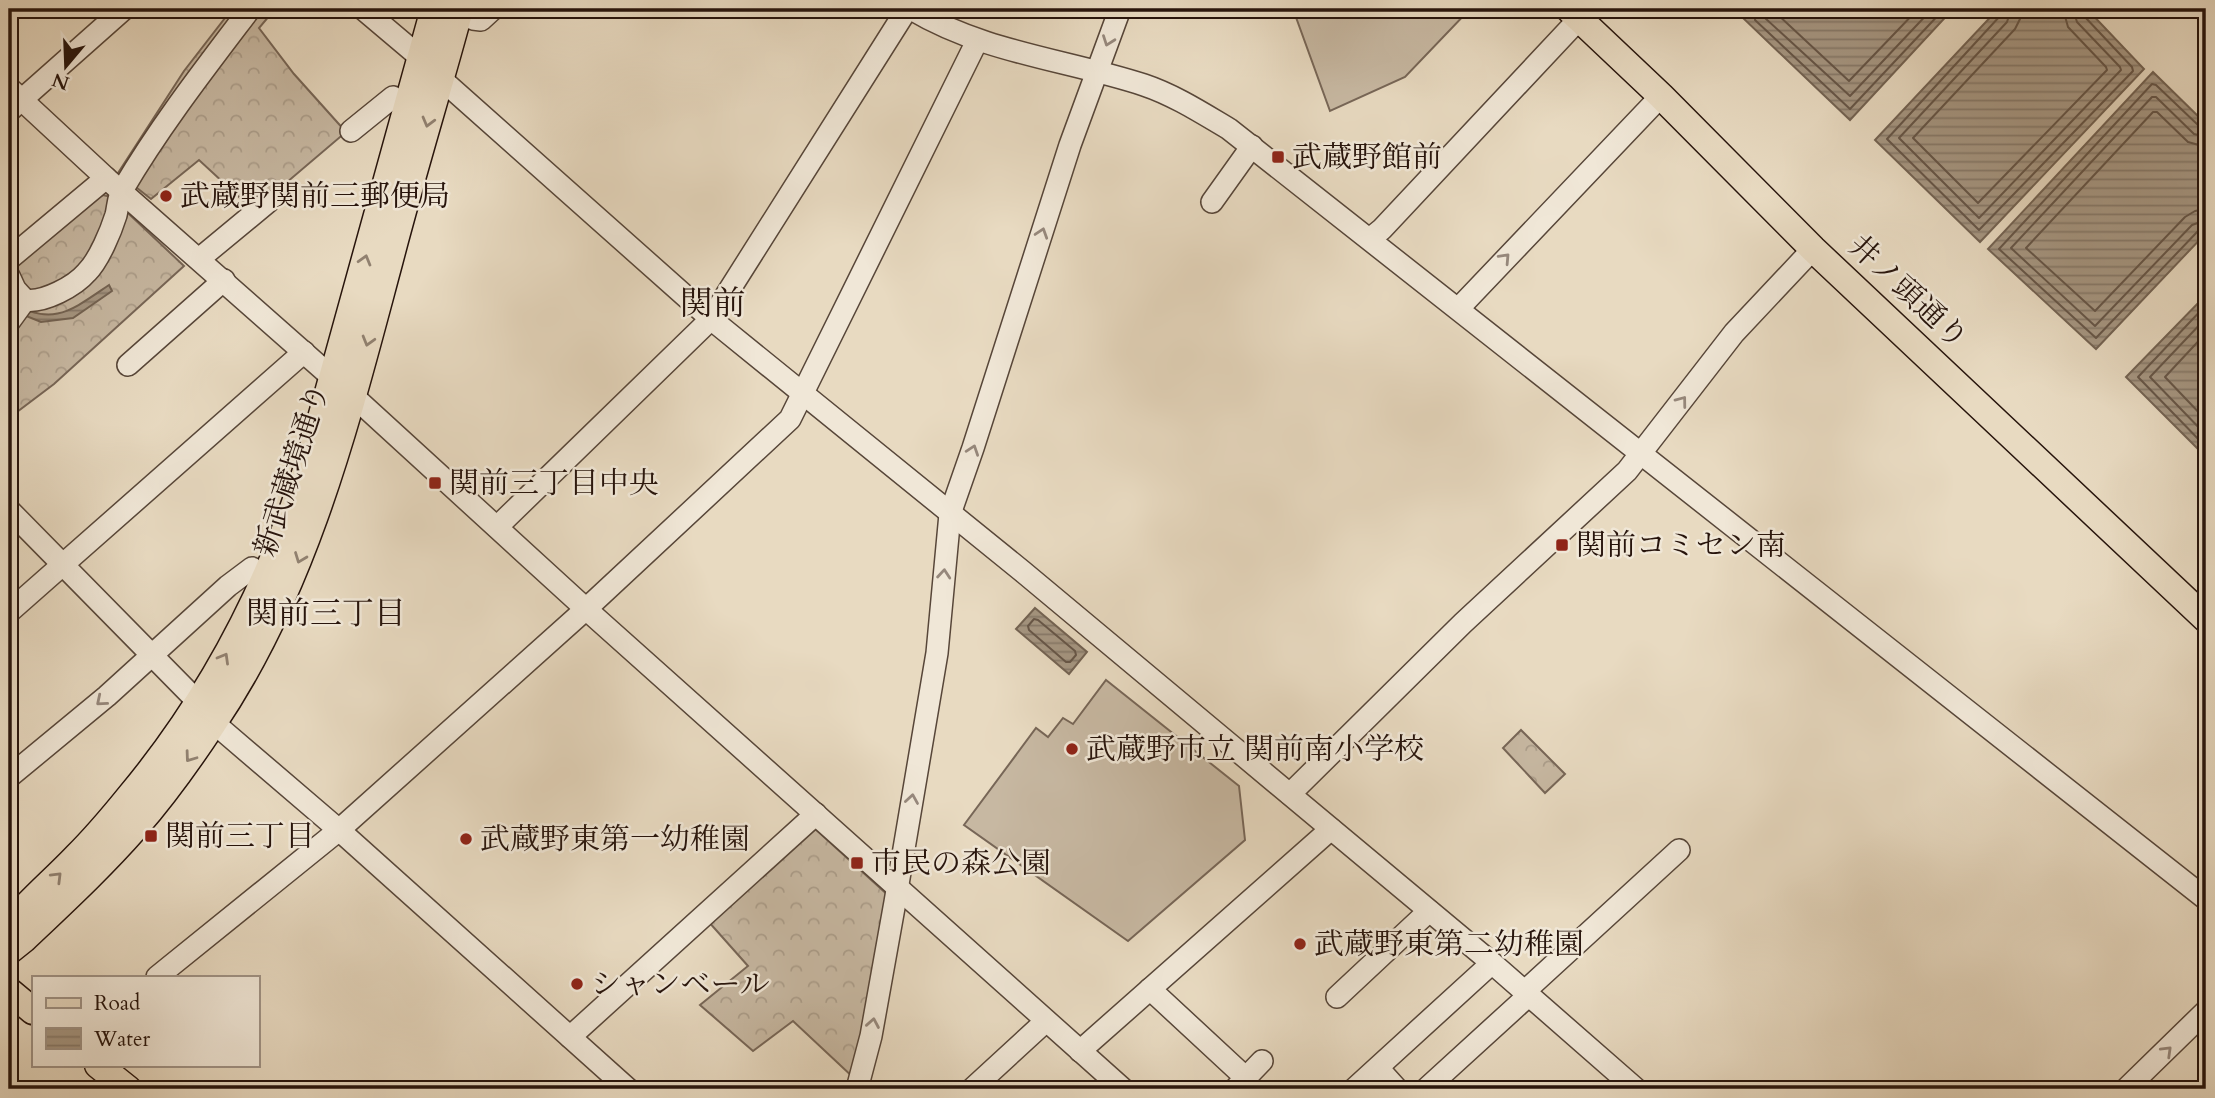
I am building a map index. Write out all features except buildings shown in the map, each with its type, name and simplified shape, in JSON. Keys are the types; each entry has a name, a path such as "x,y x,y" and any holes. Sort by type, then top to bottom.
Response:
{"main road":[{"name":"新武蔵境通り","path":"9,951 70,896 138,825 206,713 259,646 297,566 323,497 343,386 434,9"},
{"name":"新武蔵境通り","path":"343,386 440,78 466,14"},
{"name":"井ノ頭通り","path":"1574,14 1661,96 1813,249 2206,619"},
{"name":"新武蔵境通り","path":"9,925 130,797 180,730 206,713"},
{"path":"9,991 32,1010"},
{"path":"99,1066 128,1089"}],"street":[{"path":"124,9 13,99 343,386 586,609 1123,1089"},
{"path":"9,259 113,184 250,9"},
{"path":"363,9 421,58"},
{"path":"466,14 481,20 493,9"},
{"path":"497,527 711,319 909,9 940,26 977,41 1144,85 1182,102 1229,129 1371,238 1641,455 2206,899"},
{"path":"858,1089 871,1036 898,887 937,653 950,514 1070,145 1120,9"},
{"path":"1371,238 1382,229 1574,14"},
{"path":"158,976 339,830 586,609 790,419 977,41"},
{"path":"440,78 711,319 1022,571 1290,794 1492,963 1634,1089"},
{"path":"1458,308 1661,96"},
{"path":"351,131 393,97"},
{"path":"1212,202 1252,146"},
{"path":"9,322 16,292 32,301 50,295 86,274 98,259 115,219 113,184"},
{"path":"199,259 268,202"},
{"path":"1290,794 1463,623 1641,455 1734,333 1813,249"},
{"path":"128,365 224,280"},
{"path":"9,612 304,352"},
{"path":"9,510 206,713 628,1089"},
{"path":"9,777 252,568"},
{"path":"570,1037 816,814"},
{"path":"1080,1051 1331,829"},
{"path":"1426,1089 1679,850"},
{"path":"1337,997 1429,911"},
{"path":"1354,1089 1492,963"},
{"path":"1150,989 1241,1084 1262,1062"},
{"path":"2126,1089 2206,1011"},
{"path":"972,1089 1046,1021"},
{"path":"1378,1068 1397,1089"}],"green space":[{"path":"232,9 275,9 259,28 294,74 346,132 266,200 251,208 199,160 151,199 118,173 184,71"},
{"path":"1293,9 1470,9 1405,77 1330,111"},
{"path":"103,195 111,197 184,266 54,384 9,418 9,271 94,198"},
{"path":"1106,680 1239,786 1245,840 1128,941 964,825 1036,728 1048,737 1063,718 1073,724"},
{"path":"1521,730 1565,774 1545,793 1503,748"},
{"path":"813,827 890,897 855,1079 793,1021 753,1051 700,1005 748,966 708,921"}],"water":[{"path":"1751,9 1953,9 1850,120 1743,18"},
{"path":"1998,9 2087,9 2144,69 1980,242 1875,140"},
{"path":"2153,72 2206,124 2206,233 2096,349 1988,249"},
{"path":"109,285 112,291 73,318 41,322 9,309 9,300 37,313 61,313"},
{"path":"2206,295 2206,457 2126,377"},
{"path":"1035,608 1087,652 1069,674 1016,629"}],"place":[{"name":"武蔵野館前","path":"1278,157"},
{"name":"武蔵野関前三郵便局","path":"166,196"},
{"name":"関前三丁目中央","path":"435,483"},
{"name":"関前コミセン南","path":"1562,545"},
{"name":"武蔵野市立 関前南小学校","path":"1072,749"},
{"name":"関前三丁目","path":"151,836"},
{"name":"武蔵野東第一幼稚園","path":"466,839"},
{"name":"市民の森公園","path":"857,863"},
{"name":"武蔵野東第二幼稚園","path":"1300,944"},
{"name":"シャンベール","path":"577,984"}],"district":[{"name":"関前","path":"713,303"},
{"name":"関前三丁目","path":"326,614"}]}
